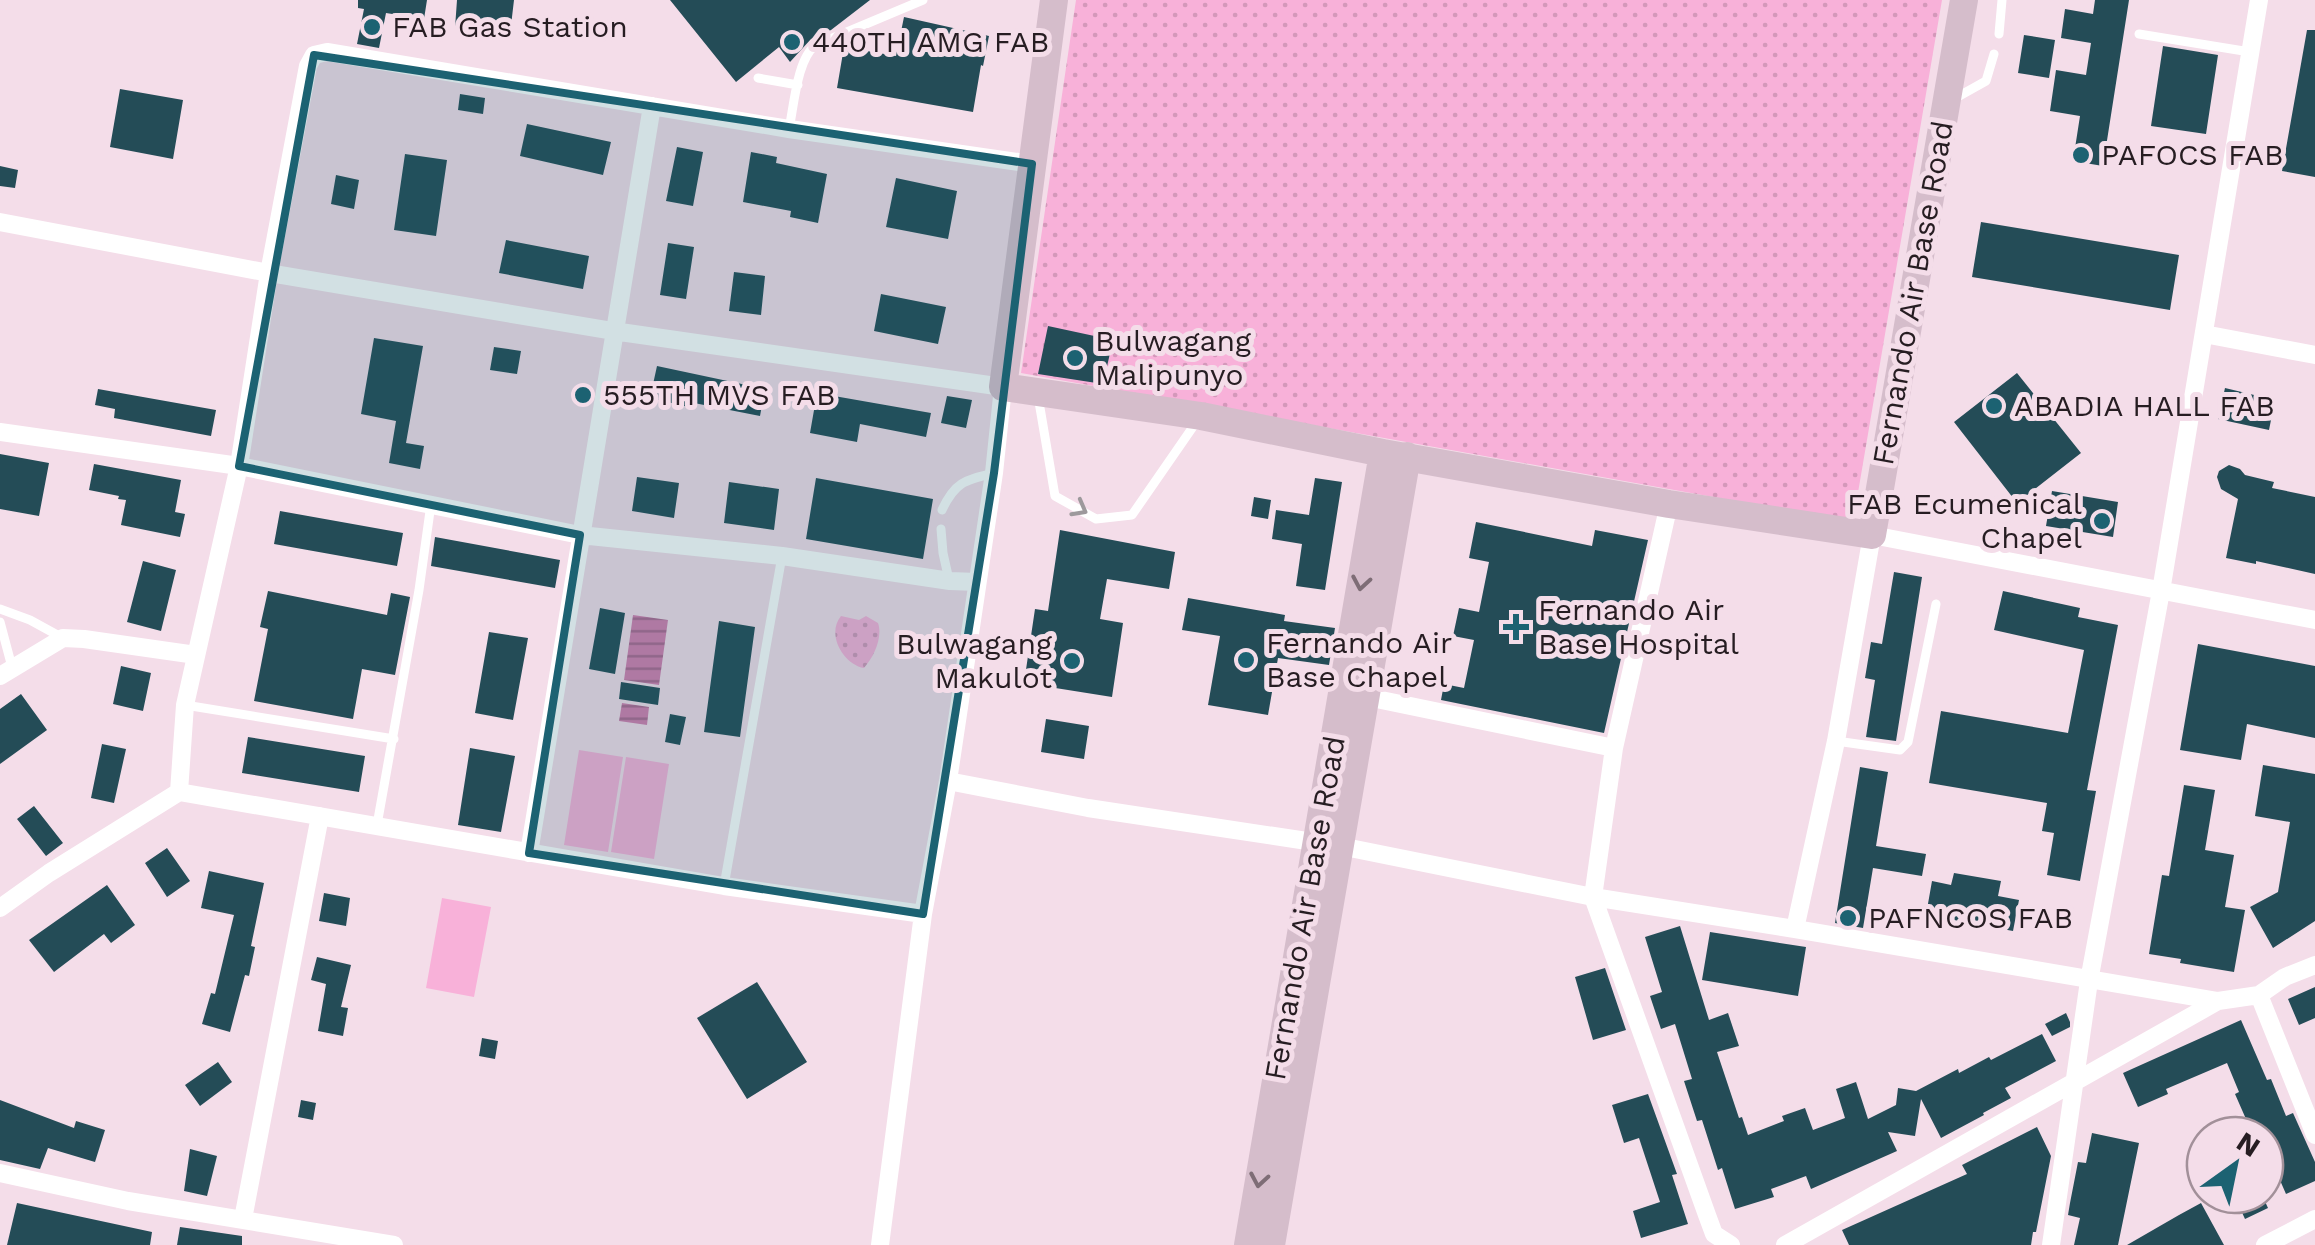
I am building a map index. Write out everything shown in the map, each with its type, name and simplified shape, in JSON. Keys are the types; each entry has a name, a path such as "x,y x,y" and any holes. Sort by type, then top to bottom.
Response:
{"street":[{"path":"880,1245 923,914 948,781 994,472 1054,0"},
{"name":"Fernando Air Base Road","path":"1872,535 1964,0"},
{"path":"2051,1245 2090,981 2259,0"},
{"path":"179,792 186,705 239,466 270,273 308,66 314,55 327,52 789,129 1032,164"},
{"path":"528,853 652,106"},
{"path":"0,222 613,331 1200,416 1669,504 1872,535 2315,620"},
{"path":"2204,334 2315,355"},
{"path":"0,432 239,466 580,535 976,582"},
{"name":"Fernando Air Base Road","path":"1248,1245 1281,1119 1395,454"},
{"path":"1669,504 1614,748 1593,897 1714,1234 1731,1245"},
{"path":"1795,928 1836,741 1872,535"},
{"path":"6,672 63,638 196,655"},
{"path":"1353,695 1614,748"},
{"path":"948,781 1088,808 1328,844 1593,897 2218,1002"},
{"path":"0,908 179,792 724,886 923,914"},
{"path":"244,1219 320,816"},
{"path":"1785,1245 2218,1002 2258,995 2285,977 2315,965"},
{"path":"2258,995 2315,1135"},
{"name":"Fernando Air Base Road","path":"1271,1245 1281,1119"},
{"path":"0,1173 128,1201 394,1245"},
{"path":"2265,1245 2315,1219"}],"lane":[{"path":"789,129 808,50 923,0"},
{"path":"1998,34 2002,0"},
{"path":"2139,34 2250,52"},
{"path":"1945,104 1986,80 1994,54"},
{"path":"758,78 798,86"},
{"path":"1038,393 1054,496 1096,518 1132,516 1200,416"},
{"path":"942,510 950,491 965,480 994,472"},
{"path":"378,825 431,504"},
{"path":"941,528 950,581"},
{"path":"724,886 782,556"},
{"path":"1836,741 1900,750 1908,742 1936,604"},
{"path":"0,609 63,638"},
{"path":"0,622 6,672"},
{"path":"186,705 394,739"}],"highlighted area":[{"path":"314,55 1032,164 994,473 923,914 529,853 580,535 239,466"}],"shaded area":[{"path":"1076,0 1942,0 1853,522 1021,373"},
{"path":"633,615 668,620 659,685 624,680"},
{"path":"841,616 859,620 866,616 878,623 877,647 864,668 849,661 839,647 835,631"},
{"path":"622,703 649,707 647,725 619,721"},
{"path":"579,750 623,757 608,852 564,845"},
{"path":"626,757 669,764 654,859 611,852"},
{"path":"442,898 491,907 474,997 426,988"}],"building":[{"path":"358,0 427,0 424,19 386,13 379,48 357,44 364,9 358,8"},
{"path":"457,0 514,0 510,34 455,28"},
{"path":"670,0 870,0 831,30 811,39 790,62 779,47 736,82"},
{"path":"2095,0 2129,0 2103,166 2073,161 2080,116 2050,111 2056,70 2086,75 2091,43 2061,38 2065,9 2093,14"},
{"path":"904,17 989,36 973,112 837,88 844,47 896,56"},
{"path":"2307,30 2315,30 2315,177 2282,171"},
{"path":"2024,35 2055,40 2049,78 2018,73"},
{"path":"2163,46 2218,55 2206,134 2151,126"},
{"path":"120,89 183,100 173,159 110,147"},
{"path":"460,94 485,98 483,114 458,110"},
{"path":"527,124 611,142 603,175 520,156"},
{"path":"677,147 703,152 693,206 666,201"},
{"path":"751,152 777,157 776,163 827,174 818,223 790,217 791,211 743,202"},
{"path":"405,154 447,160 436,236 394,230"},
{"path":"0,166 18,170 15,188 0,186"},
{"path":"336,175 359,180 354,209 331,204"},
{"path":"896,178 957,191 948,239 886,227"},
{"path":"1981,222 2179,255 2170,310 1972,277"},
{"path":"506,240 589,256 583,289 499,273"},
{"path":"668,243 694,247 686,299 660,295"},
{"path":"734,272 765,276 761,315 729,311"},
{"path":"881,294 946,307 938,344 874,331"},
{"name":"Bulwagang Malipunyo","path":"1048,326 1113,340 1103,384 1038,374"},
{"path":"374,338 423,346 406,443 424,446 420,469 389,463 396,421 361,414"},
{"path":"494,347 521,351 517,374 490,370"},
{"path":"657,366 765,389 760,416 650,398"},
{"path":"2017,373 2081,453 2017,503 1954,422"},
{"path":"2225,388 2275,400 2269,430 2218,419"},
{"path":"98,389 216,410 211,436 114,418 115,409 95,405"},
{"path":"817,393 931,413 926,437 860,424 857,442 810,433"},
{"path":"947,396 972,400 966,428 941,423"},
{"path":"0,454 49,463 39,516 0,509"},
{"path":"94,464 181,480 175,512 185,514 180,537 121,525 126,500 89,490"},
{"path":"2229,465 2245,475 2274,482 2272,488 2315,497 2315,574 2226,558 2238,499 2221,489 2217,477"},
{"path":"637,477 679,483 674,518 632,511"},
{"path":"816,478 933,499 923,559 806,539"},
{"path":"1315,478 1342,482 1325,590 1296,586 1302,544 1272,539 1276,510 1309,515"},
{"path":"729,482 779,489 774,530 724,523"},
{"path":"2052,491 2118,502 2113,537 2046,526"},
{"path":"1254,497 1271,500 1268,519 1251,516"},
{"path":"280,511 403,533 397,566 274,544"},
{"path":"1476,522 1592,546 1595,530 1648,540 1604,733 1441,700 1444,684 1464,688 1474,640 1453,636 1459,608 1479,612 1489,562 1469,558"},
{"path":"1060,530 1175,552 1169,589 1107,579 1100,619 1123,623 1112,697 1024,683 1035,609 1048,611"},
{"path":"435,537 560,560 555,588 431,566"},
{"path":"143,561 176,570 161,631 127,622"},
{"path":"1894,572 1922,577 1896,741 1866,737 1875,680 1865,678 1871,642 1882,644"},
{"path":"268,591 387,615 391,593 410,597 395,675 362,669 353,719 254,701 268,629 260,627"},
{"path":"2003,591 2080,608 2078,617 2118,625 2087,790 2096,791 2080,881 2047,875 2054,833 2042,831 2047,803 1929,783 1941,711 2068,733 2084,650 1994,630"},
{"name":"Fernando Air Base Chapel","path":"1188,598 1285,615 1284,621 1335,628 1329,665 1278,658 1268,715 1208,705 1220,636 1182,630"},
{"path":"600,608 625,613 615,674 589,669"},
{"path":"719,621 755,627 740,737 704,732"},
{"path":"489,632 528,638 513,720 475,713"},
{"path":"2198,644 2315,666 2315,738 2247,724 2241,760 2180,750"},
{"path":"121,666 151,673 143,711 113,704"},
{"path":"621,682 660,688 658,705 619,699"},
{"path":"21,694 47,730 0,764 0,709"},
{"path":"670,714 686,717 680,745 665,742"},
{"path":"1046,719 1089,726 1084,759 1041,752"},
{"path":"248,737 365,756 359,792 242,773"},
{"path":"102,744 126,749 114,803 91,798"},
{"path":"470,748 515,756 501,832 458,825"},
{"path":"2263,765 2315,774 2315,921 2273,948 2250,907 2278,892 2290,822 2255,816"},
{"path":"1860,767 1888,772 1876,846 1926,854 1922,876 1873,868 1863,928 1835,923"},
{"path":"2184,785 2215,790 2205,850 2234,855 2225,907 2245,910 2234,972 2149,954 2162,875 2169,876"},
{"path":"34,806 63,843 46,856 17,819"},
{"path":"167,848 190,881 167,897 145,863"},
{"path":"209,871 264,883 249,976 245,975 230,1032 202,1024 211,993 215,994 234,915 201,908"},
{"path":"1954,873 2001,881 1998,896 2019,900 2013,931 1926,915 1932,881 1951,885"},
{"path":"107,885 135,925 111,943 104,934 54,972 29,940"},
{"path":"324,893 350,898 346,926 319,921"},
{"path":"1680,926 1709,1020 1728,1013 1739,1046 1717,1052 1748,1135 1805,1108 1813,1130 1845,1118 1836,1089 1856,1082 1868,1119 1896,1105 1898,1088 1916,1091 2042,1034 2056,1061 2005,1088 2011,1098 1941,1138 1921,1099 1915,1136 1888,1132 1897,1151 1811,1189 1806,1176 1771,1189 1774,1197 1735,1209 1722,1168 1718,1170 1684,1081 1692,1079 1675,1024 1661,1029 1650,996 1662,992 1645,937"},
{"path":"1710,932 1806,947 1798,996 1702,980"},
{"path":"317,957 351,965 341,1007 348,1008 343,1036 318,1031 326,984 311,980"},
{"path":"1605,968 1626,1030 1593,1040 1575,977"},
{"path":"757,982 807,1062 747,1099 697,1018"},
{"path":"2315,987 2315,1018 2299,1025 2288,999"},
{"path":"2066,1013 2070,1027 2052,1036 2045,1024"},
{"path":"2241,1020 2286,1116 2293,1113 2315,1162 2315,1181 2286,1194 2285,1115 2244,1115 2227,1063 2166,1089 2168,1094 2138,1107 2123,1073"},
{"path":"482,1038 498,1041 495,1059 479,1056"},
{"path":"218,1062 232,1082 200,1106 185,1085"},
{"path":"1648,1094 1677,1174 1672,1175 1688,1224 1641,1238 1633,1211 1660,1202 1639,1138 1624,1143 1612,1105"},
{"path":"0,1100 74,1128 76,1121 105,1130 95,1162 48,1148 40,1169 0,1160"},
{"path":"301,1100 316,1103 313,1120 298,1117"},
{"path":"2037,1127 2051,1156 2031,1245 1849,1245 1842,1230 1967,1174 1962,1165"},
{"path":"2092,1133 2139,1143 2118,1245 2074,1245 2080,1218 2068,1215 2078,1162 2086,1163"},
{"path":"190,1149 217,1156 207,1196 184,1191"},
{"path":"17,1203 152,1232 150,1245 7,1245"},
{"path":"2185,1212 2185,1215 2208,1215 2224,1245 2127,1245"},
{"path":"180,1227 242,1236 242,1245 177,1245"}],"place":[{"name":"FAB Gas Station","path":"372,27"},
{"name":"440TH AMG FAB","path":"792,42"},
{"name":"PAFOCS FAB","path":"2081,155"},
{"name":"Bulwagang Malipunyo","path":"1075,358"},
{"name":"555TH MVS FAB","path":"583,395"},
{"name":"ABADIA HALL FAB","path":"1994,406"},
{"name":"FAB Ecumenical Chapel","path":"2102,521"},
{"name":"Fernando Air Base Hospital","path":"1516,627"},
{"name":"Fernando Air Base Chapel","path":"1246,660"},
{"name":"Bulwagang Makulot","path":"1072,661"},
{"name":"PAFNCOS FAB","path":"1848,918"}]}
